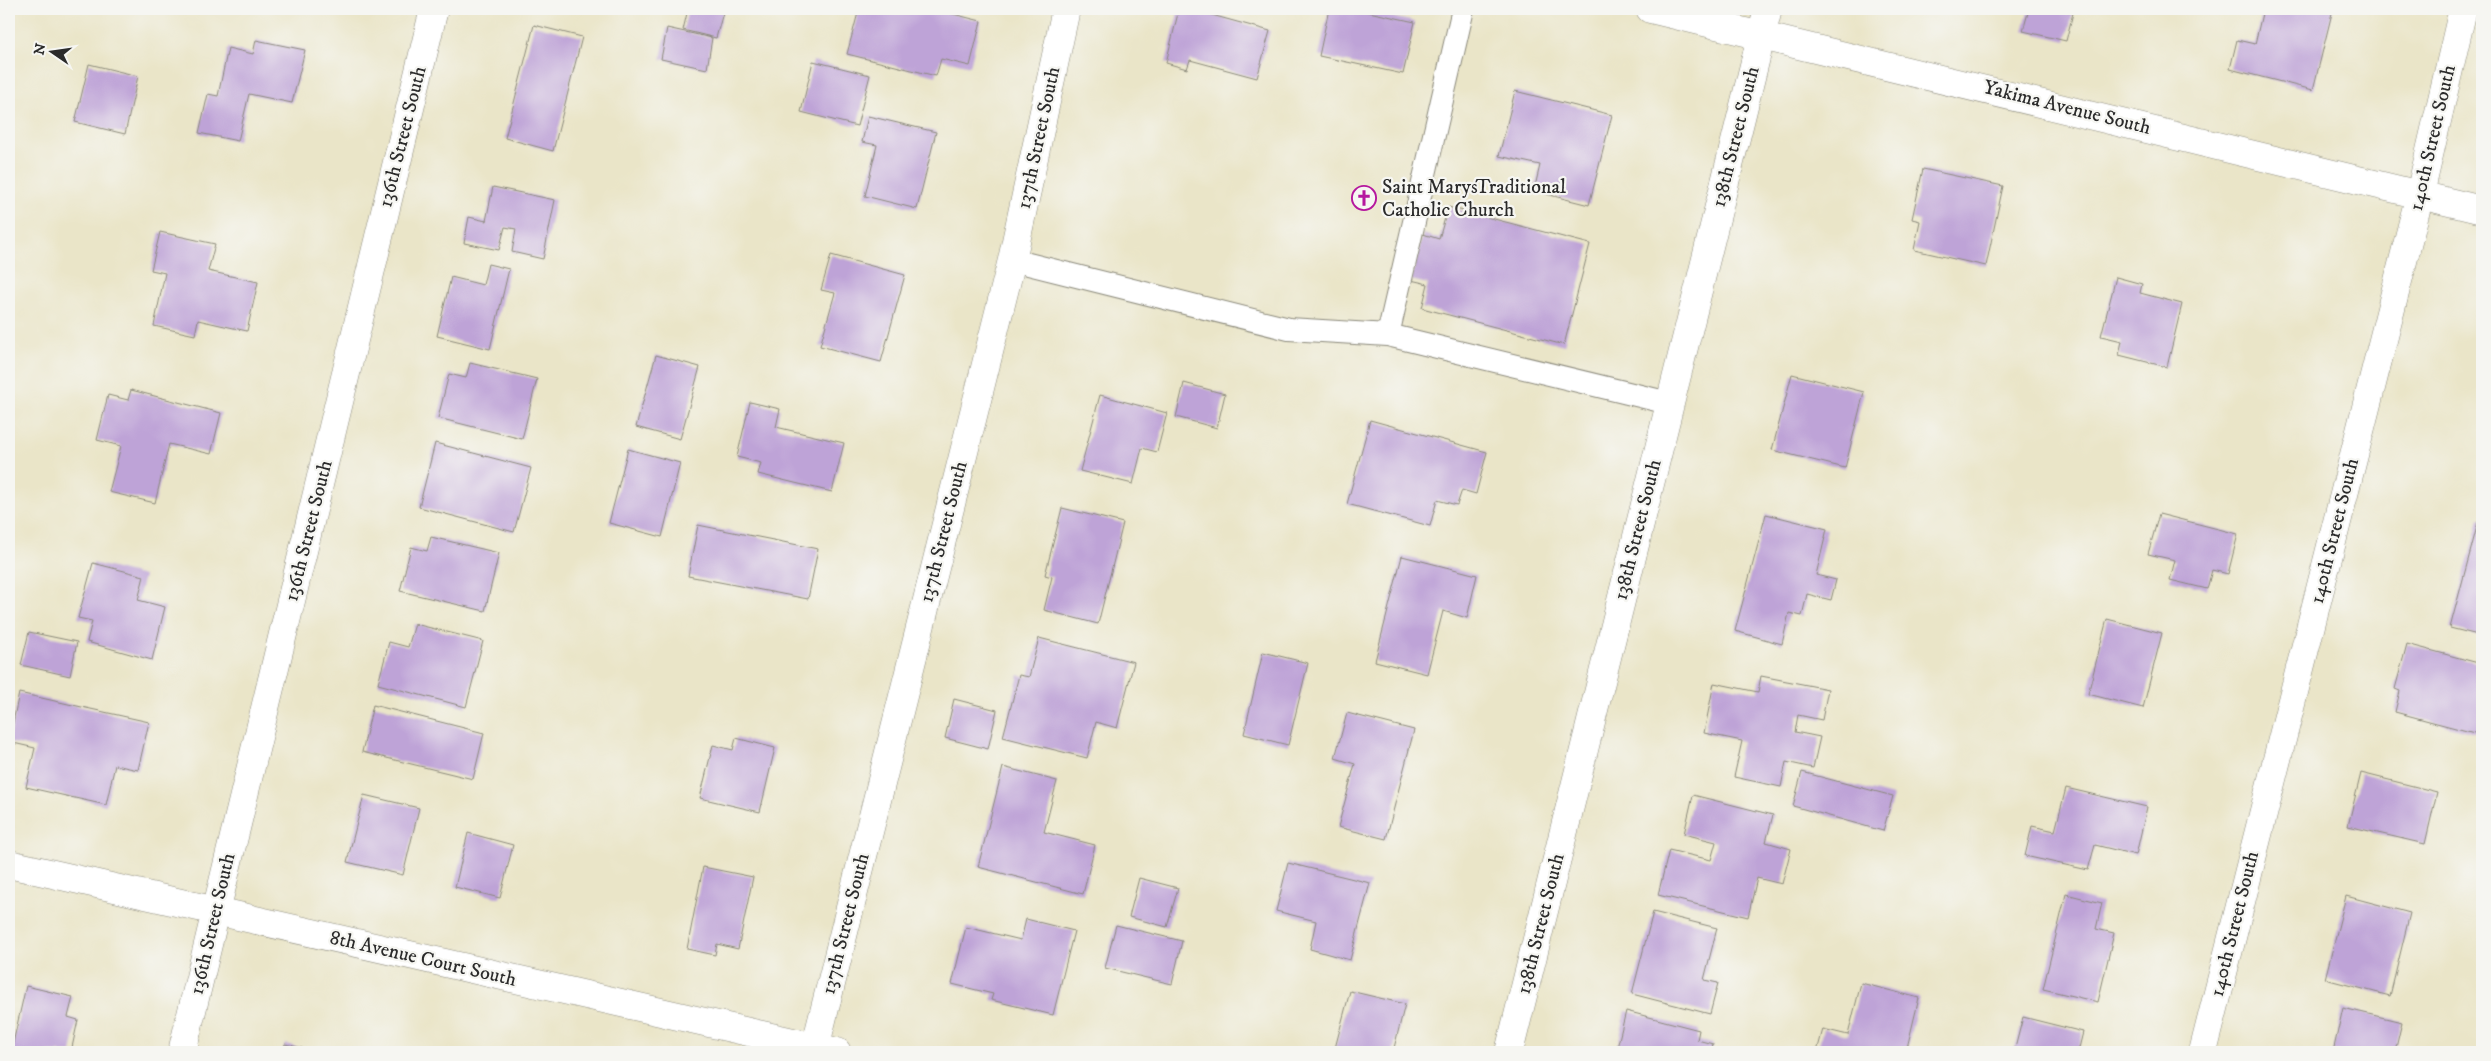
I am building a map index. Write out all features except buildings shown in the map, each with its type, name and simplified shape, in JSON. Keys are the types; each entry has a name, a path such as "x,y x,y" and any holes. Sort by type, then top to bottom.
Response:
{"street":[{"name":"136th Street South","path":"182,1052 434,9"},
{"name":"137th Street South","path":"822,1051 1012,260 1066,9"},
{"name":"Yakima Avenue South","path":"1650,9 1764,21 2482,210"},
{"name":"140th Street South","path":"2203,1052 2420,194 2463,9"},
{"name":"138th Street South","path":"1509,1052 1764,21"},
{"name":"8th Avenue Court South","path":"9,864 216,910 268,924 822,1051"}],"lane":[{"path":"1388,335 1463,9"},
{"path":"1012,260 1289,329 1388,335 1669,403"}],"place":[{"name":"Saint MarysTraditional Catholic Church","path":"1364,198"}]}
